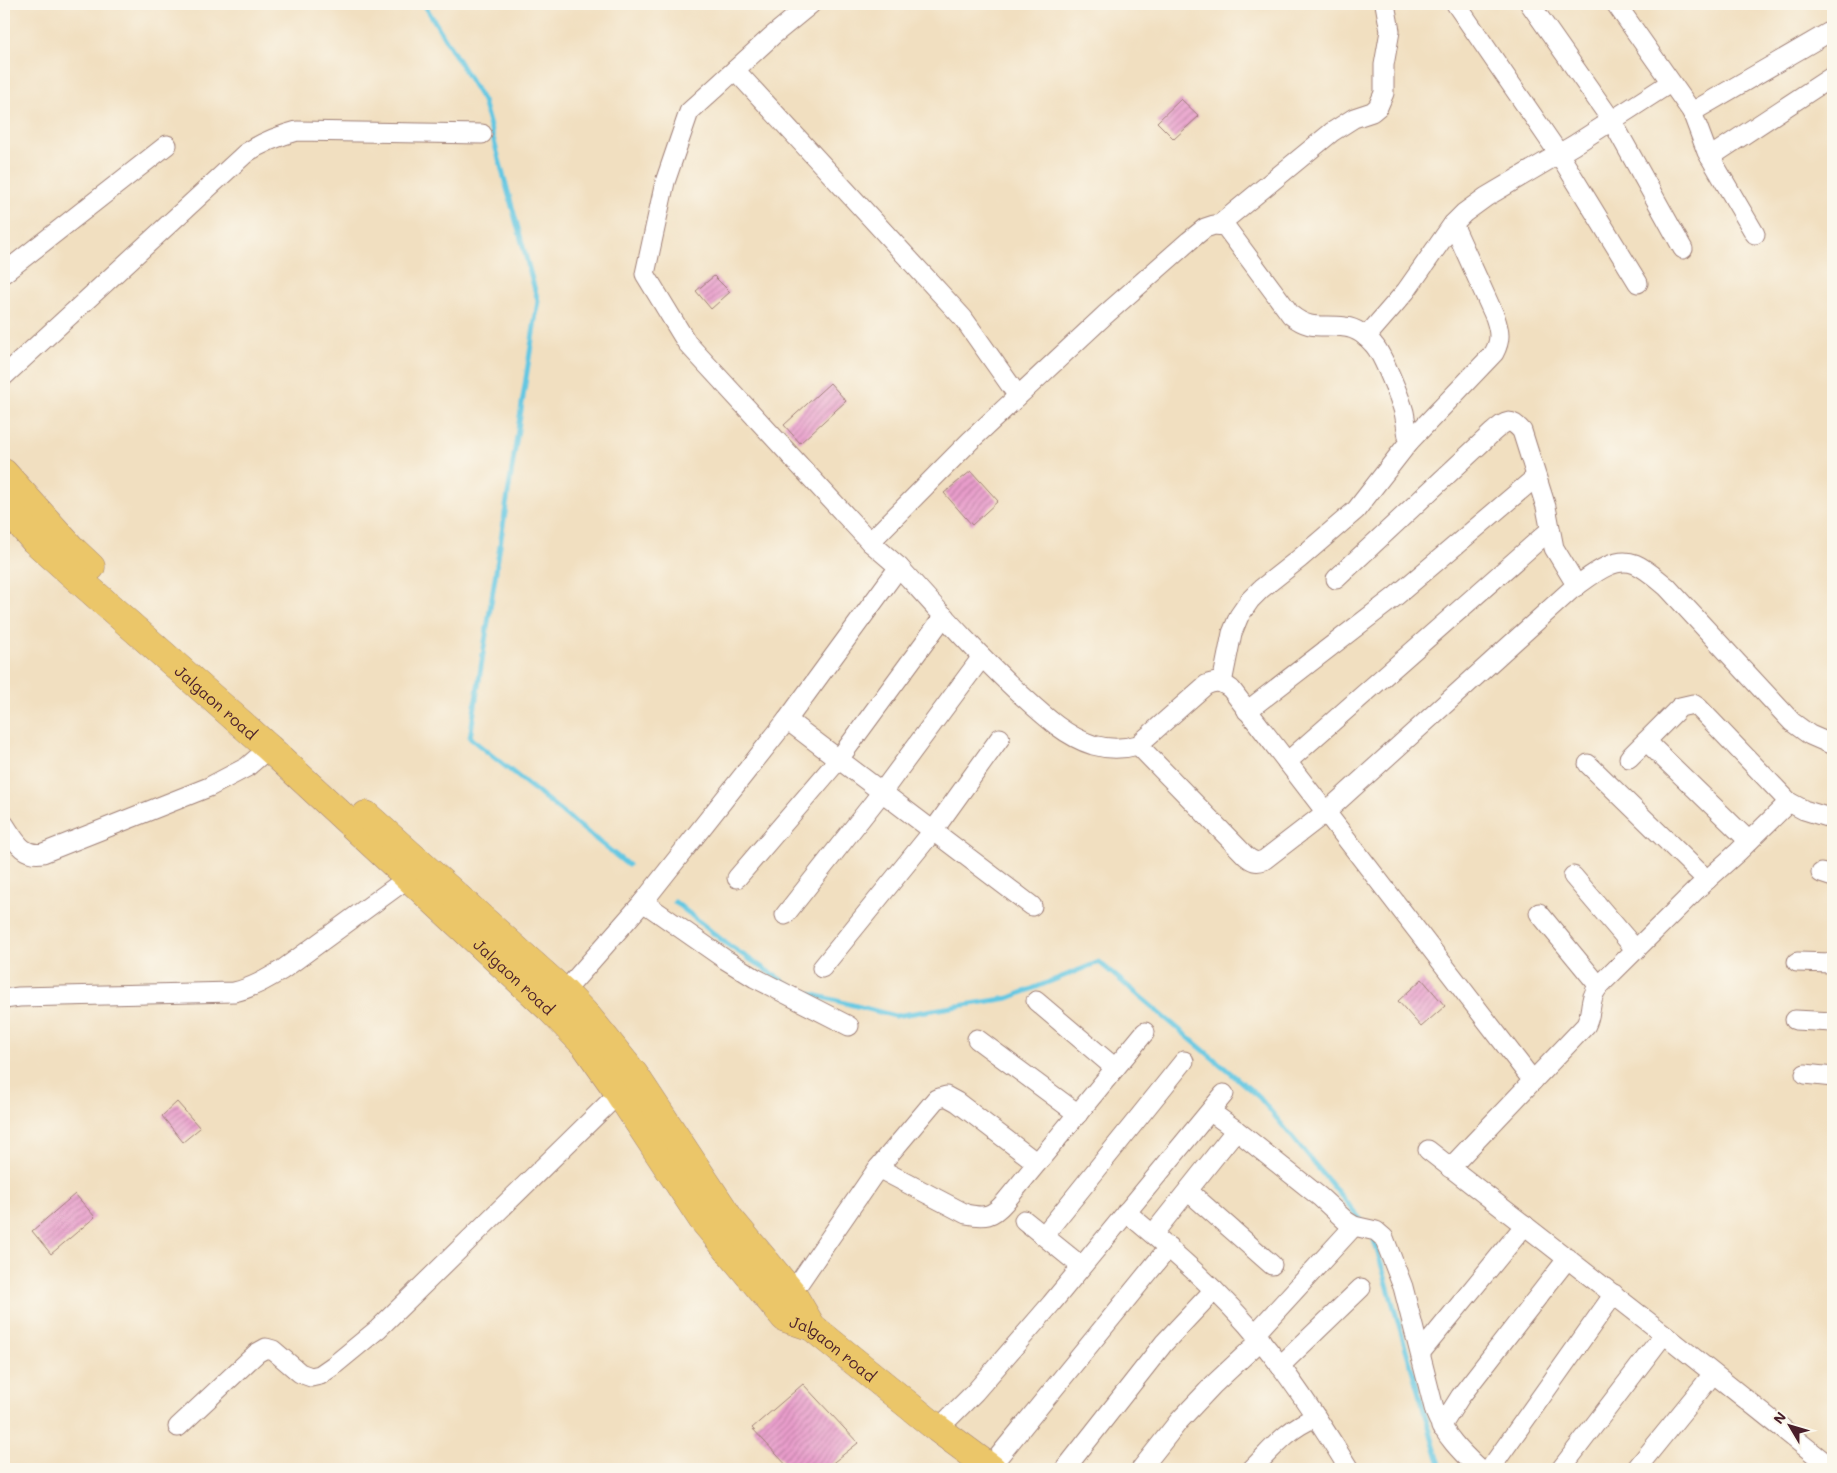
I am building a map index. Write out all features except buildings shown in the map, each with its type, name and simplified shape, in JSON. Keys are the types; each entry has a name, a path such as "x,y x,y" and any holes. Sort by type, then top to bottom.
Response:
{"highway":[{"path":"4,472 72,549 98,585"},
{"name":"Jalgaon road","path":"4,505 34,540 98,585 284,755 415,871 442,907 557,1000 585,1045 629,1087 702,1219 785,1318 812,1327 938,1429 991,1468"},
{"path":"629,1087 730,1219 792,1293 812,1327"}],"street":[{"path":"812,4 772,36 690,112 665,182 645,274 687,342 870,542 899,567 982,657 1040,713 1071,734 1093,745 1109,748 1129,748 1138,745 1149,737 1200,689 1216,681 1231,689 1533,1081"},
{"path":"870,542 970,441 1189,241 1205,228 1220,224 1332,132 1354,118 1372,112 1378,107 1384,93 1384,65 1390,30 1385,4"},
{"path":"1456,4 1559,154 1638,283"},
{"path":"1530,4 1612,121 1683,250"},
{"path":"1616,4 1692,112 1710,156 1755,234"},
{"path":"1692,112 1833,30"},
{"path":"735,70 963,318 1018,396"},
{"path":"1710,156 1833,76"},
{"path":"1366,337 1406,291 1453,224 1464,213 1486,197 1559,154 1670,83"},
{"path":"4,376 246,153 260,144 276,136 297,131 482,134"},
{"path":"4,273 167,145"},
{"path":"1220,224 1225,226 1290,315 1308,326 1355,329 1375,346 1404,412 1409,442"},
{"path":"1222,683 1232,633 1239,616 1250,600 1356,510 1409,442 1494,353 1499,343 1500,333 1453,224"},
{"path":"1336,579 1493,432 1504,423 1515,423 1522,431 1546,507 1554,548 1577,586"},
{"path":"1247,711 1396,596 1536,477"},
{"path":"1286,762 1550,530"},
{"path":"1138,745 1252,860 1258,862 1264,860 1326,813 1577,586 1602,569 1616,563 1633,563 1667,587 1792,722 1810,734 1833,745"},
{"path":"557,1000 643,902 786,720 899,567"},
{"path":"737,878 839,759 944,616"},
{"path":"785,915 882,792 982,657"},
{"path":"1629,758 1680,707 1693,704 1789,802 1804,810 1833,819"},
{"path":"786,720 1032,906"},
{"path":"822,968 933,831 1000,738"},
{"path":"1646,741 1750,841"},
{"path":"4,824 19,846 27,853 43,854 209,787 246,767 284,755"},
{"path":"1588,764 1707,880"},
{"path":"1450,1168 1586,1025 1590,1016 1591,998 1599,986 1789,802"},
{"path":"4,999 19,997 234,992 245,990 282,970 415,871"},
{"path":"1573,876 1636,950"},
{"path":"643,902 754,978 848,1026"},
{"path":"1539,913 1599,986"},
{"path":"1797,962 1833,963"},
{"path":"1036,1000 1116,1068"},
{"path":"1795,1020 1833,1022"},
{"path":"878,1168 966,1214 980,1217 991,1214 999,1209 1146,1032"},
{"path":"977,1039 1078,1114"},
{"path":"1044,1235 1184,1060"},
{"path":"1805,1074 1833,1077"},
{"path":"178,1427 256,1353 266,1348 273,1350 300,1373 310,1377 320,1376 378,1329 629,1087"},
{"path":"938,1429 975,1392 1211,1112 1224,1094"},
{"path":"792,1293 878,1168 936,1099 946,1096 1037,1163"},
{"path":"1211,1112 1320,1197 1346,1221 1354,1226 1376,1231 1384,1238 1403,1286 1435,1412 1441,1426 1466,1457 1480,1469"},
{"path":"1153,1234 1236,1130"},
{"path":"1428,1150 1664,1334 1814,1462 1833,1469"},
{"path":"1188,1191 1272,1265"},
{"path":"1126,1212 1169,1247 1214,1290 1258,1337 1316,1417 1349,1469"},
{"path":"1024,1220 1081,1266"},
{"path":"1421,1352 1524,1225"},
{"path":"1141,1469 1179,1421 1258,1337 1354,1226"},
{"path":"991,1468 1169,1247"},
{"path":"1441,1426 1460,1398 1568,1258"},
{"path":"1280,1366 1361,1288"},
{"path":"1065,1469 1164,1343 1214,1290"},
{"path":"1490,1469 1614,1294"},
{"path":"1561,1469 1664,1334"},
{"path":"1636,1469 1712,1374"},
{"path":"1252,1469 1299,1424 1316,1417"}],"waterway":[{"path":"424,4 483,101 538,301 470,738 628,865"},
{"path":"675,902 728,945 792,987"},
{"path":"799,991 895,1016 1009,998 1099,962 1259,1097 1361,1220"},
{"path":"1373,1236 1441,1469"}]}
